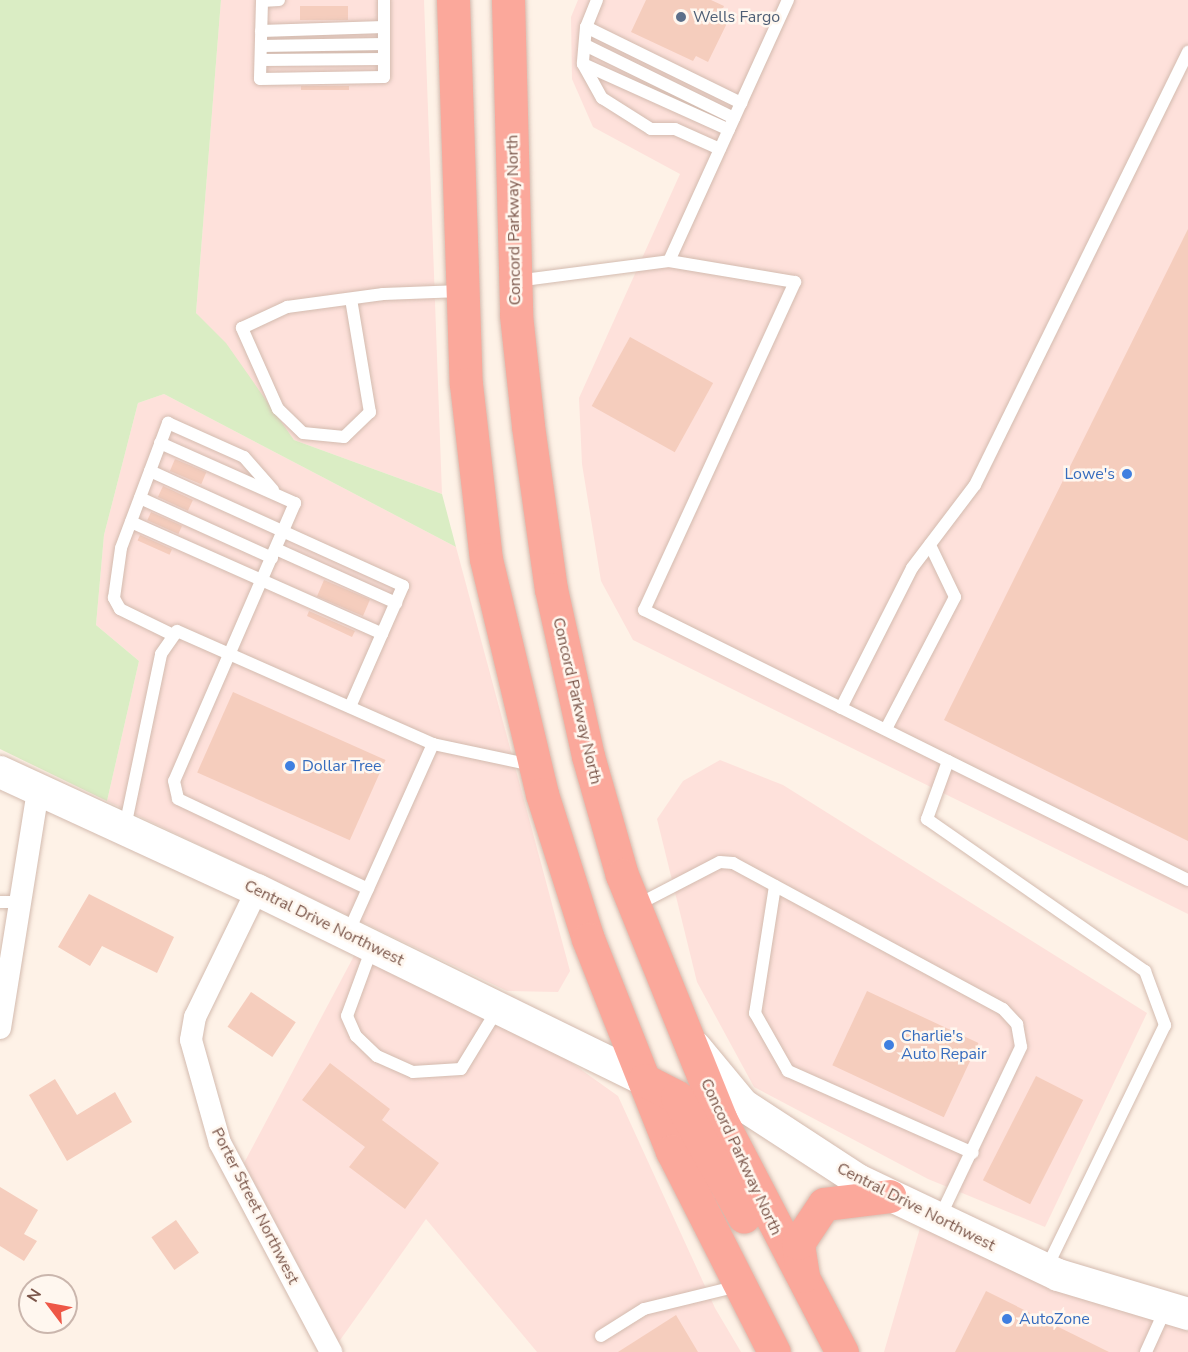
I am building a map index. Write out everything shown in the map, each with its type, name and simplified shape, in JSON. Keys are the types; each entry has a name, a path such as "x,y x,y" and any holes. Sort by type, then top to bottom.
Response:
{"highway":[{"path":"453,0 461,291 486,559 535,766 588,939 644,1080 738,1286 774,1352"},
{"name":"Concord Parkway North","path":"508,0 515,281 551,589 588,756 634,906 685,1034 805,1290 842,1352"},
{"path":"644,1080 677,1097 800,1324 823,1352"},
{"path":"805,1290 798,1243 808,1221 824,1204 843,1198 890,1196"}],"street":[{"name":"Central Drive Northwest","path":"0,772 257,890 644,1080"},
{"path":"1,1013 10,902 38,790"},
{"name":"Porter Street Northwest","path":"257,890 195,1017 191,1040 220,1143 331,1352"},
{"name":"Central Drive Northwest","path":"685,1034 743,1105 890,1196 1046,1270 1177,1311"}],"lane":[{"path":"279,0 261,1 260,79 384,77 384,0"},
{"path":"597,0 586,27 584,64 602,99 651,129 675,129 720,150"},
{"path":"669,261 788,0"},
{"path":"261,31 384,27"},
{"path":"586,27 741,103"},
{"path":"261,46 384,44"},
{"path":"585,45 734,118"},
{"path":"841,708 912,568 975,485 1188,52"},
{"path":"261,60 384,59"},
{"path":"584,64 729,130"},
{"path":"515,281 669,261 795,282 644,610 1188,880"},
{"path":"351,299 370,412 344,437 303,433 278,409 242,328 287,307 351,299 461,291"},
{"path":"276,494 244,457 168,423 131,522 114,598 120,609 173,635 189,633 433,744 535,766"},
{"path":"160,444 295,503 174,781 178,799 368,890"},
{"path":"150,471 403,586 350,706"},
{"path":"140,498 396,603"},
{"path":"131,522 382,634"},
{"path":"885,729 955,597 930,545"},
{"path":"124,829 161,654 173,635"},
{"path":"433,744 368,890 347,1016 356,1036 377,1056 413,1072 461,1069 497,1008"},
{"path":"948,761 927,819 1145,971 1165,1025 1046,1270"},
{"path":"634,906 720,862 733,863 1003,1009 1017,1024 1021,1047 973,1153 939,1220"},
{"path":"776,886 755,1013 788,1071 973,1153"},
{"path":"601,1336 644,1309 738,1286"},
{"path":"1146,1352 1177,1311"}],"shaded area":[{"path":"221,0 424,0 442,494 294,440 196,313"},
{"path":"578,0 1188,0 1188,914 633,640 601,581 582,464 579,398 680,174 593,127 572,79 571,17"},
{"path":"164,394 456,547 570,971 558,992 507,991 107,801 139,661 96,625 104,535 138,403"},
{"path":"720,760 783,785 1147,1013 1045,1227 928,1179 754,1087 697,982 657,819 683,781"},
{"path":"355,954 548,1046 618,1096 715,1308 741,1352 537,1352 426,1219 338,1343 244,1163"},
{"path":"920,1228 1188,1327 1188,1352 884,1352"}],"green space":[{"path":"0,0 221,0 196,313 226,343 294,440 442,494 456,547 164,394 138,403 104,535 96,625 139,661 107,801 0,749"}],"building":[{"path":"646,0 711,0 724,6 721,13 730,17 708,62 696,56 693,61 631,32"},
{"path":"300,6 348,6 348,20 300,20"},
{"path":"301,86 349,86 349,90 301,90"},
{"name":"Lowe's","path":"1188,229 1188,841 944,720"},
{"path":"630,337 713,383 675,452 592,406"},
{"path":"175,459 206,472 201,484 170,471"},
{"path":"163,486 193,500 188,511 158,497"},
{"path":"151,512 182,526 178,534 147,520"},
{"path":"140,535 172,549 170,555 138,540"},
{"path":"324,580 370,600 363,616 317,597"},
{"path":"309,611 355,631 352,637 307,616"},
{"name":"Dollar Tree","path":"233,692 386,760 350,840 197,772"},
{"path":"89,894 174,937 157,973 102,946 90,966 58,947"},
{"path":"867,991 978,1043 944,1117 832,1065"},
{"path":"251,992 296,1022 272,1057 228,1027"},
{"path":"330,1063 390,1109 382,1120 439,1163 405,1209 349,1167 365,1147 302,1100"},
{"path":"1036,1076 1083,1100 1030,1204 983,1180"},
{"path":"55,1079 77,1115 115,1092 132,1122 67,1161 29,1095"},
{"path":"0,1187 38,1210 24,1234 37,1241 24,1261 0,1246"},
{"path":"176,1220 199,1253 174,1270 151,1237"},
{"name":"AutoZone","path":"986,1291 1109,1352 955,1352"},
{"path":"676,1315 698,1352 618,1352"}],"place":[{"name":"Wells Fargo","path":"681,17"},
{"name":"Lowe's","path":"1127,474"},
{"name":"Dollar Tree","path":"290,766"},
{"name":"Charlie's Auto Repair","path":"889,1045"},
{"name":"AutoZone","path":"1007,1319"}]}
